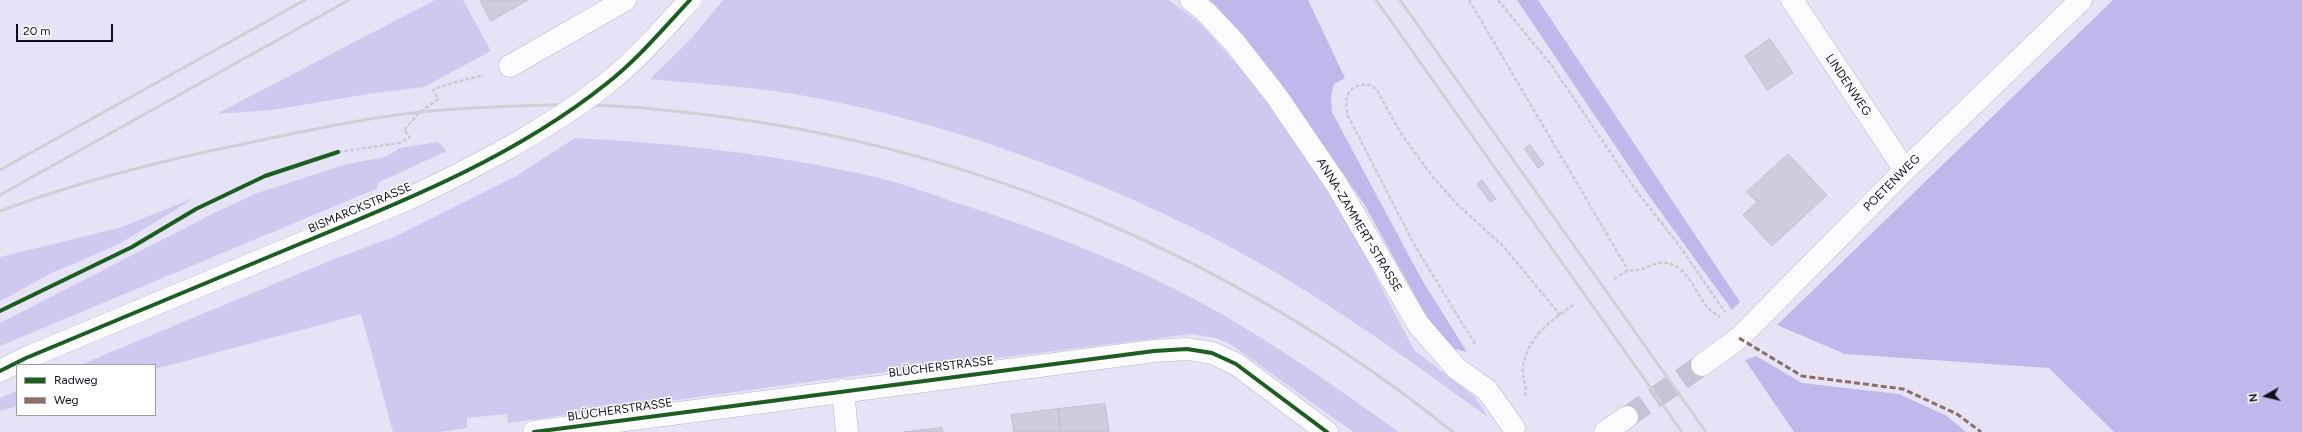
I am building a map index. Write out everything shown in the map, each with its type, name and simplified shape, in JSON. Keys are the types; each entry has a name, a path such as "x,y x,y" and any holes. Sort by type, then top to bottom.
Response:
{"street":[{"path":"510,66 625,0"},
{"name":"BISMARCKSTRASSE","path":"0,371 26,358 408,199 497,154 572,109 607,84 639,55 690,0"},
{"name":"ANNA-ZAMMERT-STRASSE","path":"1190,0 1206,12 1235,43 1277,97 1337,184 1418,324 1456,368 1487,390 1518,431"},
{"name":"LINDENWEG","path":"1792,0 1904,170"},
{"name":"POETENWEG","path":"1702,365 1739,338 1904,170 2081,0"},
{"name":"BLÜCHERSTRASSE","path":"534,432 843,390 1154,351 1187,349 1212,353 1236,364 1327,432"},
{"path":"843,390 847,432"},
{"path":"1605,432 1627,417"}],"path":[{"path":"1469,0 1628,270"},
{"path":"1498,0 1552,66 1636,189 1678,244 1728,319"},
{"path":"332,154 399,144 410,137 404,130 420,112 438,99 433,90 442,85 456,83"},
{"path":"1479,350 1415,246 1348,116 1344,102 1348,92 1356,86 1372,85 1378,92 1400,132 1432,176 1457,204 1504,247 1560,315"},
{"path":"1614,279 1628,270 1639,272 1655,263 1665,262 1676,266 1685,273 1708,309"},
{"path":"1526,392 1522,369 1526,354 1541,331 1575,304"}],"shaded area":[{"path":"435,0 463,0 491,51 424,87 368,94 272,110 216,114"},
{"path":"723,0 1169,0 1202,25 1268,100 1329,192 1367,259 1414,350 1475,397 1489,418 1355,323 1251,258 1166,215 1061,170 952,132 897,116 842,103 788,93 650,79 689,41"},
{"path":"1206,0 1308,0 1345,78 1334,84 1331,96 1332,112 1422,280 1467,352 1451,348 1433,328 1364,204 1278,79 1231,24"},
{"path":"1517,0 1538,0 1740,302 1732,310 1647,193"},
{"path":"2113,0 2302,0 2302,432 2114,432 2049,368 1845,354 1777,325"},
{"path":"575,138 652,143 728,151 804,163 880,178 1008,220 1068,242 1157,280 1240,325 1294,359 1399,432 1353,432 1230,344 1216,338 1192,334 838,378 508,423 507,414 467,418 467,428 440,432 393,432 361,314 156,369 156,364 82,364 334,259 394,237 516,176"},
{"path":"438,142 447,151 377,183 378,188 0,346 0,323 216,212 257,193 347,164 385,157 400,148"},
{"path":"196,197 121,243 52,273 0,301 0,257 119,228"},
{"path":"1756,356 1802,383 1899,394 1947,416 1966,432 1794,432 1745,360"},
{"path":"16,391 16,406 0,411 0,398"}],"building":[{"path":"480,0 528,0 491,21"},
{"path":"1770,39 1793,73 1767,90 1745,56"},
{"path":"1530,145 1544,164 1538,168 1525,149"},
{"path":"1788,154 1827,195 1772,246 1743,215 1757,202 1747,192"},
{"path":"1482,180 1496,199 1490,202 1477,184"},
{"path":"1105,404 1109,432 1061,432 1058,409"},
{"path":"1058,409 1061,432 1014,432 1011,415"},
{"path":"942,428 943,432 904,432"}],"tunnel":[{"path":"1627,417 1702,365"}],"railway":[{"path":"0,170 305,0"},
{"path":"0,195 349,0"},
{"path":"1376,0 1682,432"},
{"path":"1400,0 1706,432"},
{"path":"0,211 94,180 157,163 337,125 437,110 536,105 607,106 644,108 699,114 801,129 902,152 1001,183 1098,220 1192,264 1283,314 1370,370 1453,432"}],"marked path":[{"path":"1739,338 1802,376 1903,389 1957,414 1981,432"}],"cycle path":[{"path":"0,371 26,358 421,193 498,155 571,110 606,84 639,55 690,0"},
{"path":"0,311 132,247 196,209 265,176 338,152"},
{"path":"534,432 1154,351 1187,349 1212,353 1236,364 1327,432"}]}
